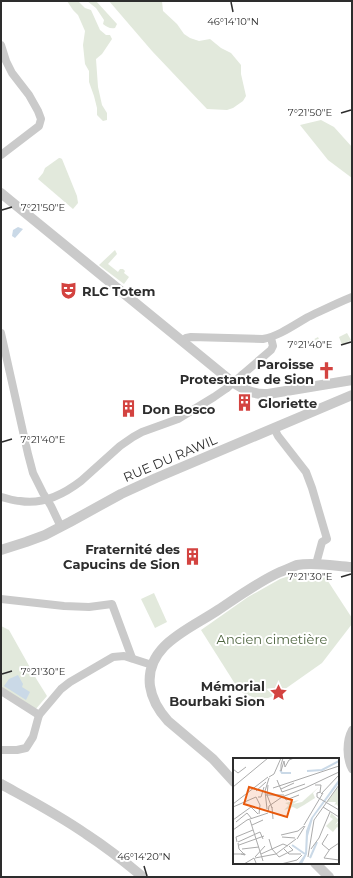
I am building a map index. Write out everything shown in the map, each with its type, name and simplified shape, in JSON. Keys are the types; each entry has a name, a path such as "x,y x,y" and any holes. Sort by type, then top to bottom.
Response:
{"street":[{"path":"1,45 12,73 29,95 41,119 39,126 1,155"},
{"path":"1,193 183,342 245,390 257,394 268,394 352,380"},
{"path":"183,342 186,338 191,337 271,338 308,317 352,297"},
{"path":"1,333 33,473 61,527"},
{"path":"1,497 19,501 37,502 46,500 66,491 133,437 142,432 178,419 227,388 271,350 273,346 271,338"},
{"name":"RUE DU RAWIL","path":"1,550 35,539 61,527 111,499 140,485 352,395"},
{"path":"274,428 278,436 306,472 312,488 327,539 322,542 316,564"},
{"path":"233,781 213,759 168,721 156,706 150,690 150,673 156,655 165,645 177,636 264,579 296,566 316,564 352,568"},
{"path":"1,599 64,606 89,607 112,604 132,658"},
{"path":"1,750 17,750 26,748 33,737 39,715 61,689 70,682 113,657 124,656 152,665"},
{"path":"1,690 39,715"},
{"path":"352,730 349,737 347,755 348,762 352,769"},
{"path":"1,784 53,812 115,854 143,877"},
{"path":"316,864 329,877"}],"green space":[{"path":"67,1 78,1 85,8 91,10 100,30 106,35 110,35 112,39 102,54 96,59 98,87 102,105 107,113 107,120 103,121 97,115 97,108 89,82 89,71 85,64 83,45 85,31 78,15"},
{"path":"87,1 96,1 117,24 115,28 109,28 103,24 104,20 96,8"},
{"path":"109,1 162,1 163,11 177,24 184,34 199,41 210,39 221,48 231,53 241,65 241,74 246,96 243,101 227,110 207,109 152,51"},
{"path":"321,120 334,127 352,147 352,178 328,160 300,125"},
{"path":"59,158 62,159 77,196 78,203 73,209 38,179 45,168"},
{"path":"115,250 117,254 108,264 118,272 120,269 125,271 124,273 129,277 124,284 99,265"},
{"path":"347,333 351,340 342,345 339,337"},
{"path":"318,337 321,344 313,348 309,342"},
{"name":"Ancien cimetière","path":"304,571 322,572 352,618 352,624 322,663 278,694 268,698 255,698 243,693 237,687 201,630 248,597 280,579"},
{"path":"154,593 167,622 155,628 141,599"},
{"path":"1,626 9,630 47,696 35,710 1,688"}],"water":[{"path":"18,227 23,229 15,238 12,236 13,230"},
{"path":"18,675 23,684 22,687 30,692 26,700 4,686 9,679"}],"place":[{"name":"RLC Totem","path":"69,291"},
{"name":"Paroisse Protestante de Sion","path":"327,371"},
{"name":"Gloriette","path":"245,403"},
{"name":"Don Bosco","path":"129,409"},
{"name":"Fraternité des Capucins de Sion","path":"193,556"},
{"name":"Mémorial Bourbaki Sion","path":"278,693"}]}
